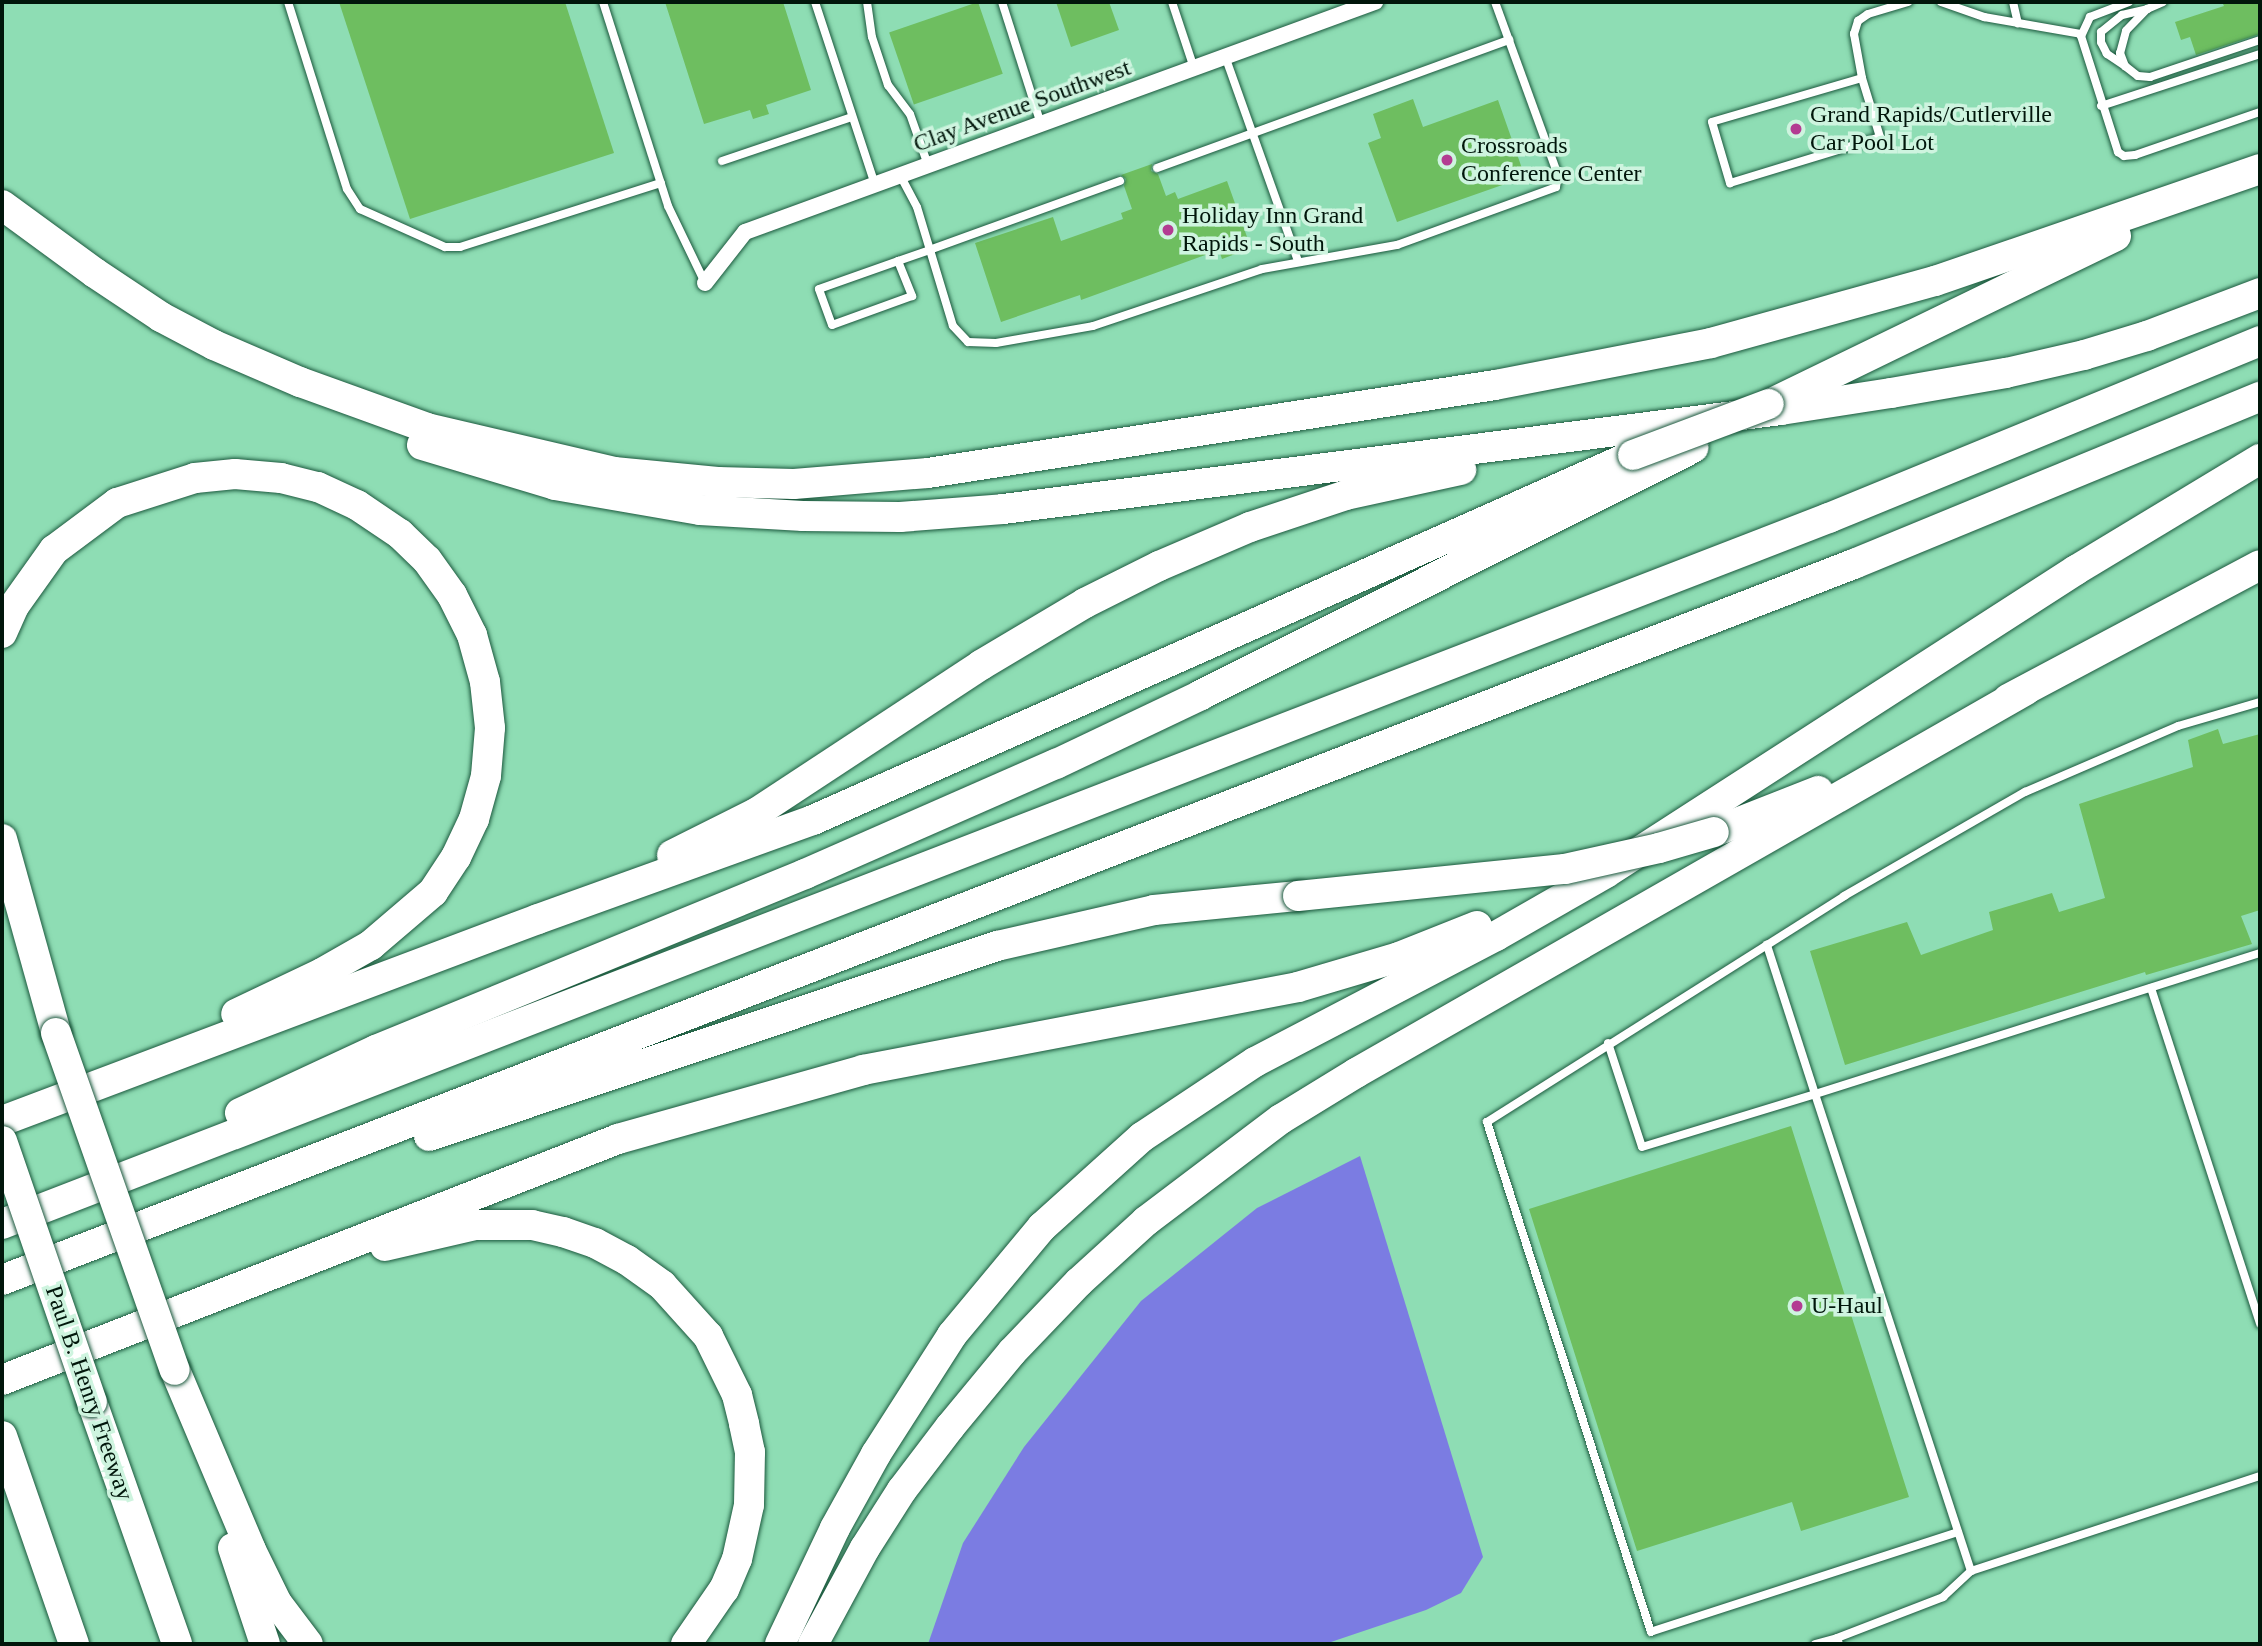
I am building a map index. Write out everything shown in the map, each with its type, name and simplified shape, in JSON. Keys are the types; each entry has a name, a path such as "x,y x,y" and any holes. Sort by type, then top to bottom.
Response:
{"highway":[{"path":"214,345 300,382 427,428 587,467 718,482 794,484 862,480 941,471 1468,389 1711,343 1935,281 2260,169"},
{"path":"2,1224 376,1050 793,879 1056,764 1214,689 1775,407 1836,373 2260,169"},
{"path":"2,205 27,227 117,288 214,345 358,422 477,464 555,485 700,510 803,516 900,517 1003,509 1775,407 2006,373 2084,355 2172,327 2260,293"},
{"path":"2,1224 1829,518 2260,341"},
{"path":"2,1280 1828,574 2049,486 2260,397"},
{"path":"2,1121 538,919 813,820 1633,455 1775,407"},
{"path":"538,919 756,813 981,665 1085,603 1159,566 1250,527 1346,495 1425,475 1544,456 1775,407"},
{"path":"780,1644 835,1528 876,1454 939,1353 1010,1262 1084,1187 1142,1137 1222,1081 1705,824 2076,570 2260,459"},
{"path":"2,634 14,606 54,550 117,503 195,478 234,474 281,478 318,487 357,505 400,534 427,560 452,595 472,635 485,682 490,728 486,776 474,818 456,857 433,891 372,945 350,958 173,1044 114,1079"},
{"path":"813,1644 865,1548 902,1490 950,1427 1031,1332 1079,1282 1146,1221 1281,1119 1356,1073 2026,690 2260,565"},
{"path":"2,1380 519,1175 618,1139 863,1070 1266,995 1399,957 1513,910 1705,824 1847,779 2026,690"},
{"path":"165,1218 432,1135 997,946 1154,910 1565,869 1659,848 1705,824"},
{"path":"2,839 56,1033"},
{"path":"2,882 175,1370 265,1644"},
{"name":"Paul B. Henry Freeway","path":"2,1141 177,1644"},
{"path":"204,1300 388,1245 475,1225 543,1228 596,1243 627,1260 662,1285 708,1336 737,1395 750,1452 749,1504 737,1559 724,1589 686,1644"},
{"path":"175,1370 251,1550 277,1603 308,1644"},
{"path":"2,1436 74,1644"}],"street":[{"name":"Clay Avenue Southwest","path":"705,283 745,232 1375,2"}],"lane":[{"path":"288,2 347,189 360,209 445,247 460,247 661,183"},
{"path":"603,2 668,206 705,283"},
{"path":"815,2 875,184"},
{"path":"867,2 866,15 888,85 910,114 928,165"},
{"path":"1002,2 1041,124"},
{"path":"1172,2 1194,68"},
{"path":"900,175 917,207 932,249 953,326 968,342 996,343 1093,326 1262,269 1397,245 1556,187 1558,175 1495,2"},
{"path":"1862,78 1712,122 1730,183 1880,137 1854,47 1854,34 1858,21 1868,14 1908,2"},
{"path":"1941,2 1984,17 2081,34"},
{"path":"2013,2 2018,23"},
{"path":"2129,2 2090,18 2081,34 2114,146 2124,156 2136,155 2260,112"},
{"path":"2163,2 2122,15 2108,23 2101,32 2101,42 2107,54 2138,76 2150,77 2260,40"},
{"path":"2124,66 2120,53 2126,31 2147,9"},
{"path":"1157,167 1509,40"},
{"path":"2101,106 2260,54"},
{"path":"1225,57 1298,261"},
{"path":"722,161 852,117"},
{"path":"898,261 912,296 832,325 819,289 1120,181"},
{"path":"1655,1644 1487,1122 1844,896 2025,792 2178,726 2260,702"},
{"path":"1767,945 1971,1571"},
{"path":"1608,1043 1642,1147 2260,953"},
{"path":"2151,988 2260,1324"},
{"path":"1815,1644 1838,1641 1942,1597 1971,1571 2260,1476"},
{"path":"1651,1632 1958,1532"}],"shaded area":[{"path":"1360,1156 1483,1557 1461,1593 1426,1610 1325,1644 928,1644 963,1543 1024,1447 1141,1301 1257,1208"}],"building":[{"path":"339,2 565,2 614,153 410,219"},
{"path":"665,2 783,2 811,90 766,105 769,114 753,119 750,110 704,124"},
{"path":"978,2 1003,74 914,104 889,33"},
{"path":"1056,2 1109,2 1119,30 1071,47"},
{"path":"2222,2 2260,2 2260,34 2196,55 2190,37 2181,40 2175,22 2224,6"},
{"name":"Crossroads Conference Center","path":"1413,99 1423,127 1498,100 1525,177 1397,222 1368,143 1381,138 1373,114"},
{"name":"Holiday Inn Grand Rapids - South","path":"1152,164 1151,171 1158,174 1166,196 1175,192 1178,199 1227,181 1251,248 1222,259 1219,250 1081,300 1080,295 1001,322 975,243 1053,217 1061,241 1123,219 1121,213 1132,209 1124,186 1126,179 1121,175"},
{"path":"2218,729 2223,744 2260,734 2260,910 2241,916 2252,944 2146,975 2145,972 1845,1065 1810,951 1907,922 1921,955 1993,930 1989,912 2052,893 2059,912 2105,898 2079,804 2193,767 2188,740"},
{"path":"1791,1126 1909,1497 1801,1531 1792,1502 1637,1551 1529,1209"}],"place":[{"name":"Grand Rapids/Cutlerville Car Pool Lot","path":"1796,129"},
{"name":"Crossroads Conference Center","path":"1447,160"},
{"name":"Holiday Inn Grand Rapids - South","path":"1168,230"},
{"name":"U-Haul","path":"1797,1306"}]}
